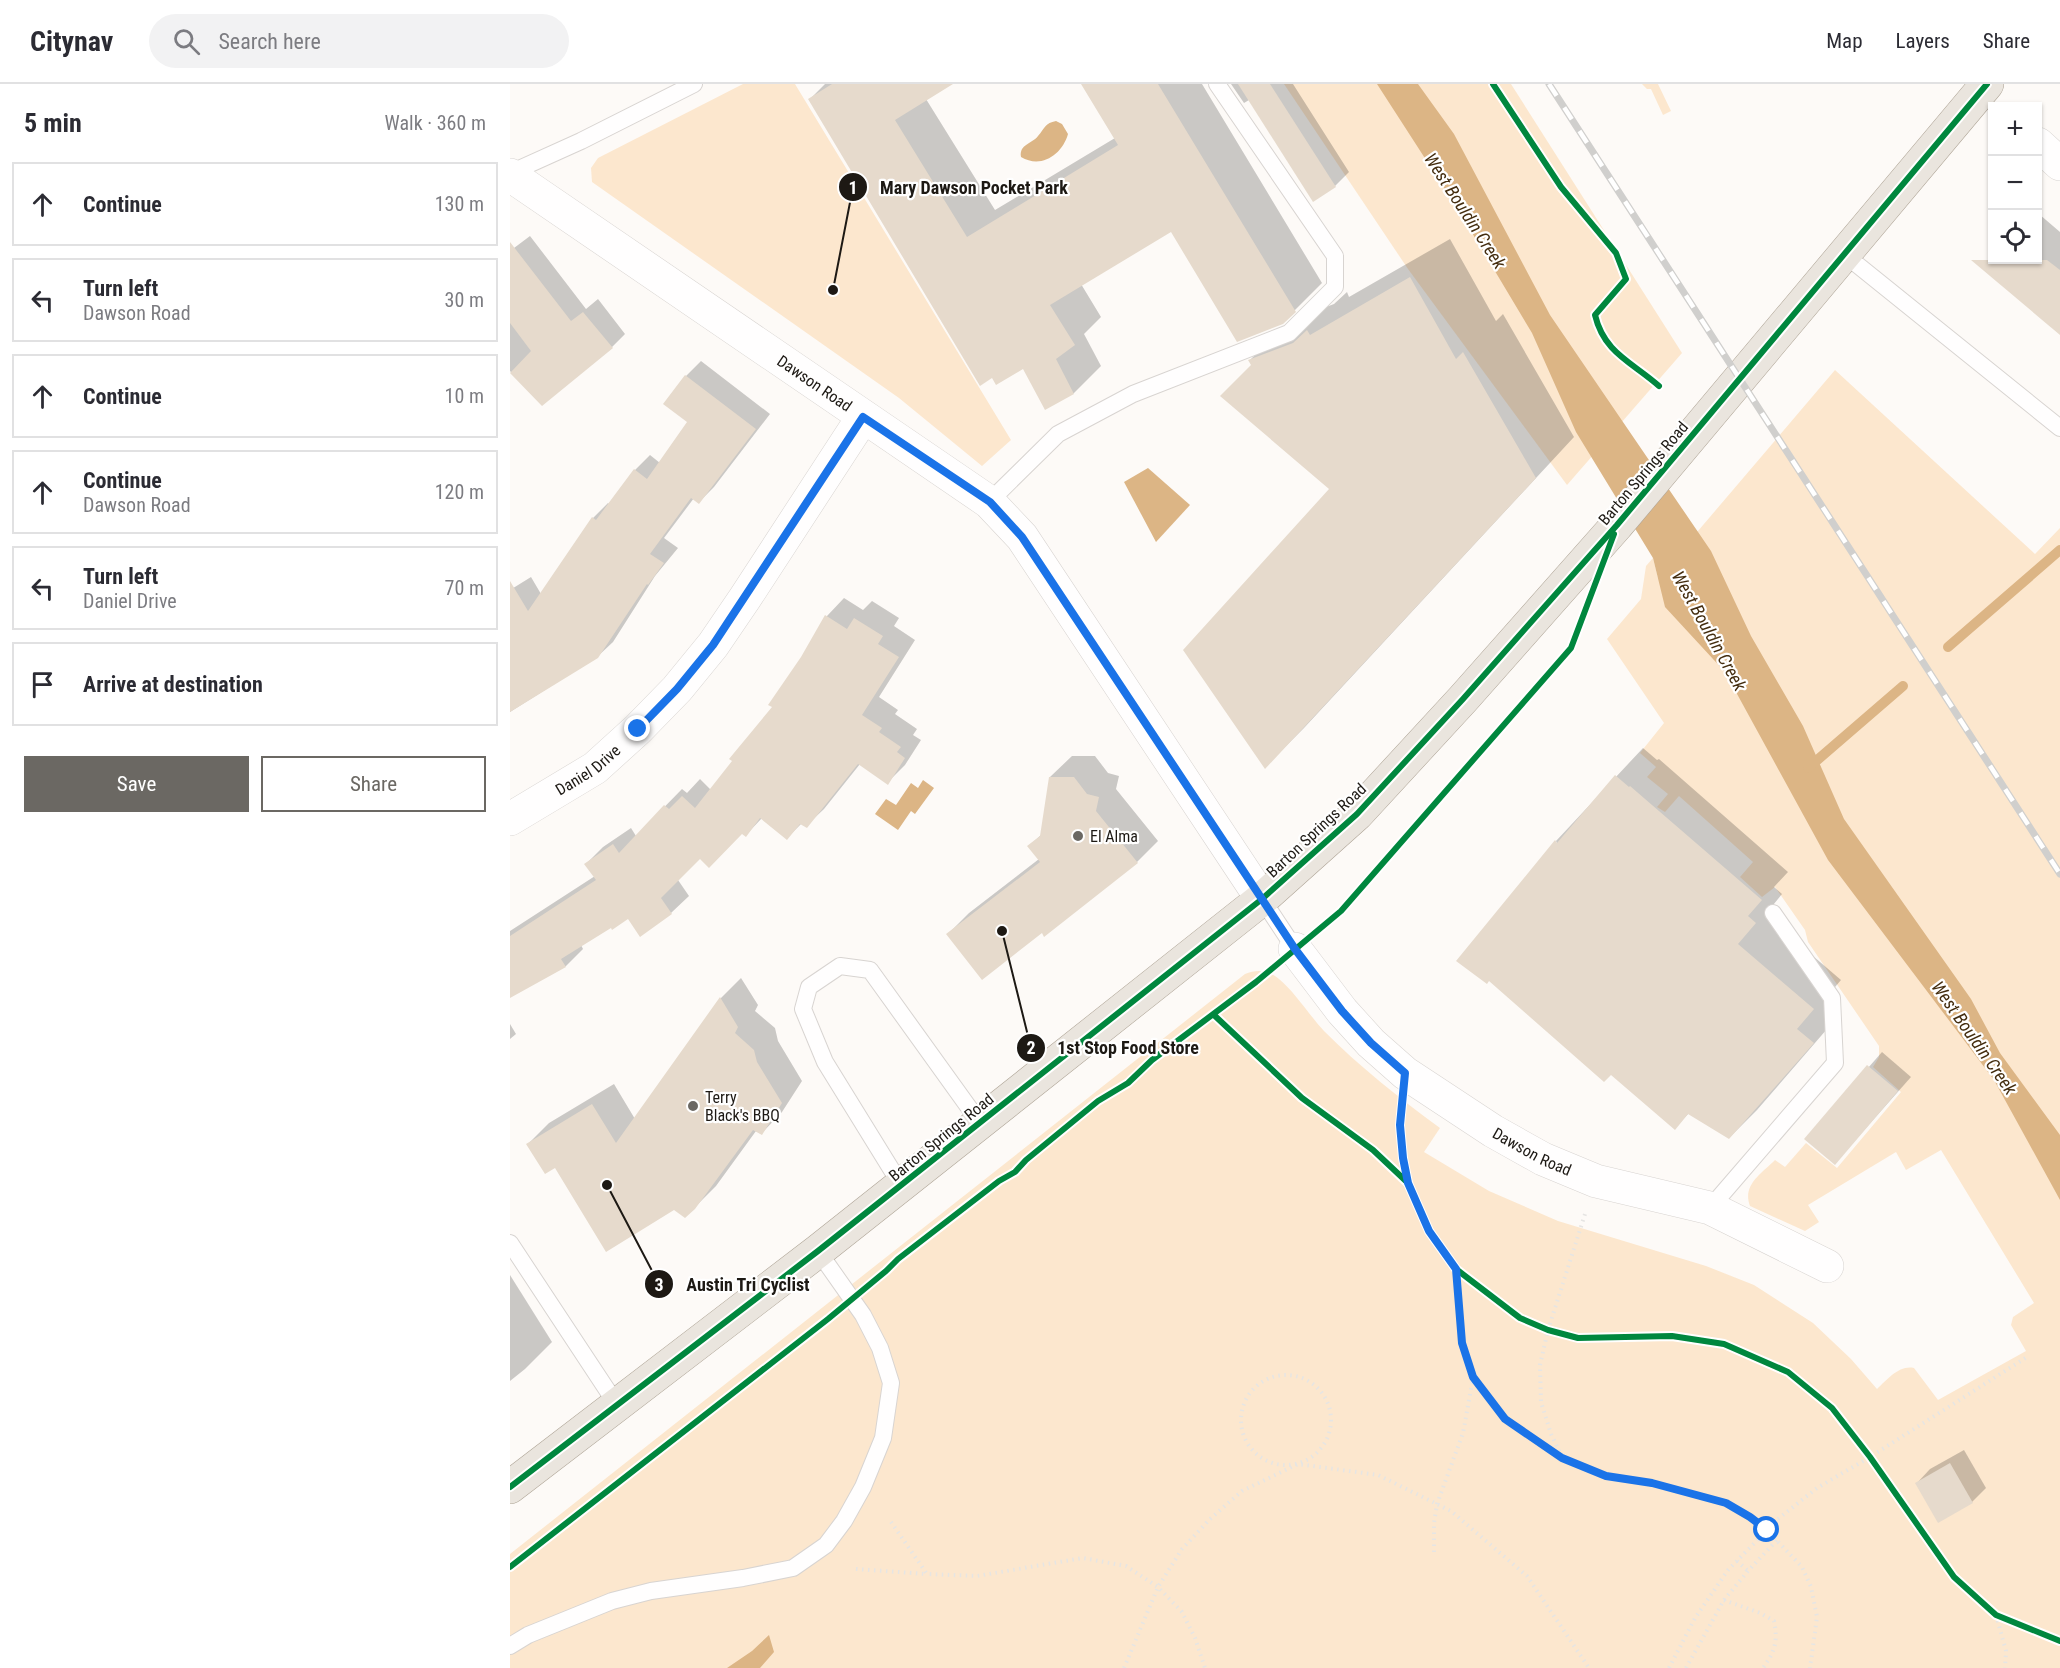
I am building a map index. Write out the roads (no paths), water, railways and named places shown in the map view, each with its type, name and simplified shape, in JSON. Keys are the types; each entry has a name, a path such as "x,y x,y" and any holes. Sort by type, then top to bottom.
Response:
{"main road":[{"name":"Barton Springs Road","path":"510,1487 818,1251 980,1123 1262,898 1358,814 1617,525 1844,254 1988,94"}],"street":[{"path":"2042,149 2060,165"},
{"name":"Dawson Road","path":"510,174 990,502 1022,537 1262,898"},
{"name":"Daniel Drive","path":"510,819 595,768 677,689 713,645 863,417"},
{"name":"Dawson Road","path":"1295,949 1342,1011 1371,1043 1405,1073 1493,1131 1543,1159 1596,1181 1710,1208 1827,1266"}],"lane":[{"path":"510,174 694,84"},
{"path":"990,502 1058,434 1132,394 1289,333 1335,287 1335,256 1217,84"},
{"path":"1844,254 2060,428"},
{"path":"1262,898 1295,949"},
{"path":"1710,1208 1835,1063 1832,998 1773,913"},
{"path":"901,1185 825,1062 802,1009 809,987 840,966 870,970 980,1123"},
{"path":"510,1243 617,1405"},
{"path":"510,1646 528,1635 612,1601 651,1591 743,1578 793,1568 826,1545 844,1521 863,1487 883,1438 891,1383 880,1348 863,1315 818,1251"}],"water":[{"name":"West Bouldin Creek","path":"1377,84 1418,84 1454,134 1550,315 1711,551 1751,636 1803,726 1844,819 1971,999 2000,1053 2060,1135 2060,1200 1994,1080 1828,860 1725,672 1665,607 1653,558 1576,432 1532,333 1459,211"},
{"path":"1056,121 1062,124 1068,134 1056,154 1043,161 1021,157 1022,149 1047,125"},
{"path":"1148,468 1190,505 1156,542 1124,482"},
{"path":"923,780 934,788 915,814 911,811 898,830 875,814 886,799 896,805 911,783 918,788"},
{"path":"769,1635 774,1652 760,1668 727,1668 752,1651"}],"waterway":[{"path":"1948,647 2060,550"},
{"path":"1808,768 1903,686"}],"railway":[{"path":"1549,84 2060,874"}],"place":[{"name":"Mary Dawson Pocket Park","path":"833,290"},
{"name":"El Alma","path":"1078,836"},
{"name":"1st Stop Food Store","path":"1002,931"},
{"name":"Terry Black's BBQ","path":"693,1106"},
{"name":"Austin Tri Cyclist","path":"607,1185"}]}
